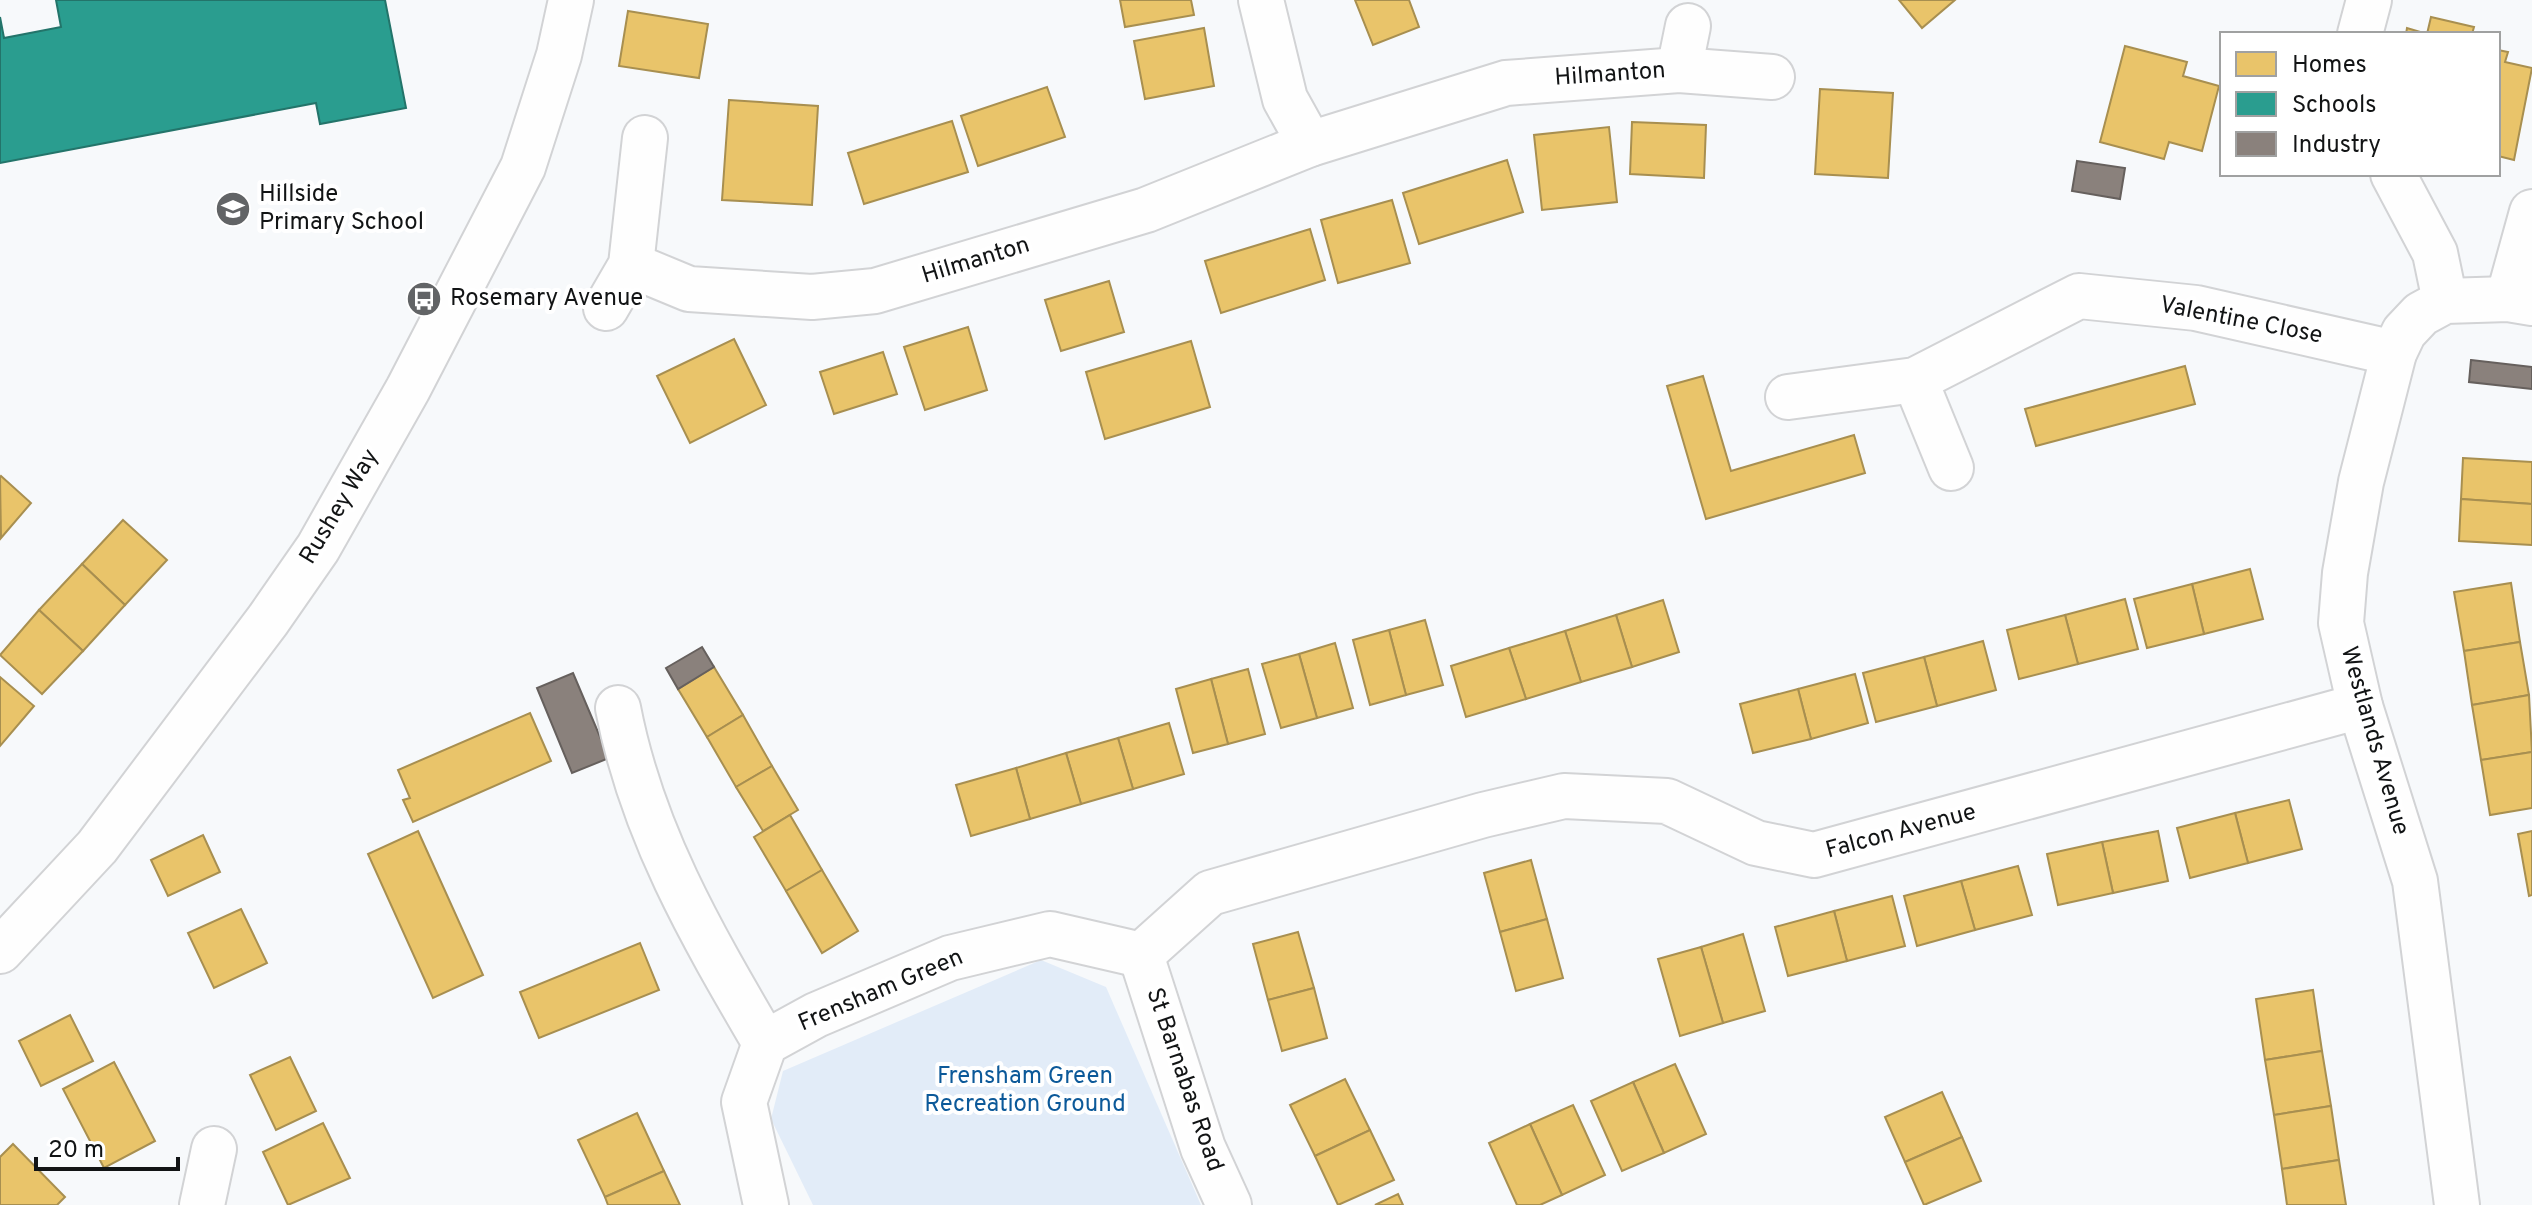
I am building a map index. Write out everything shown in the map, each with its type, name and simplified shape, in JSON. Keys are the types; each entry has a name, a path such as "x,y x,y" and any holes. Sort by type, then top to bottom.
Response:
{"street":[{"name":"Rushey Way","path":"0,951 97,847 268,620 318,548 415,376 523,167 543,112 571,0"},
{"path":"1261,0 1285,99 1310,144"},
{"path":"2361,32 2369,0"},
{"name":"Hilmanton","path":"1679,70 1688,26"},
{"name":"Hilmanton","path":"631,265 689,289 812,297 875,291 1146,210 1310,144 1506,83 1679,70 1772,77"},
{"path":"606,308 631,265 645,138"},
{"path":"2394,176 2435,253 2445,301 2520,301 2532,212"},
{"name":"Valentine Close","path":"1788,397 1915,380 2079,296 2196,308 2394,353"},
{"name":"Westlands Avenue","path":"2445,301 2421,314 2404,332 2394,353 2361,482 2345,573 2341,623 2360,706 2415,881 2457,1205"},
{"path":"1915,380 1951,468"},
{"name":"Falcon Avenue","path":"1141,955 1210,893 1483,815 1564,796 1667,801 1756,843 1814,855 2360,706"},
{"path":"618,708 627,756 658,847 713,954 765,1043 744,1102 766,1205"},
{"name":"Frensham Green","path":"765,1043 830,1009 950,958 1050,934 1141,955"},
{"name":"St Barnabas Road","path":"1141,955 1203,1148 1229,1205"},
{"path":"202,1205 214,1149"}],"green space":[{"name":"Frensham Green Recreation Ground","path":"1041,960 1106,987 1201,1205 813,1205 771,1119 783,1071"}],"building: Homes":[{"path":"1120,0 1191,0 1194,15 1125,27"},
{"path":"1355,0 1409,0 1419,27 1373,45"},
{"path":"1899,0 1955,0 1922,28"},
{"path":"628,11 708,24 699,78 619,66"},
{"path":"2431,17 2474,27 2473,32 2427,32"},
{"path":"1204,28 1214,86 1145,99 1134,41"},
{"path":"2125,46 2187,62 2183,76 2219,86 2202,151 2169,142 2164,159 2100,142"},
{"path":"2500,50 2508,52 2505,62 2532,68 2514,160 2500,156"},
{"path":"1047,87 1065,137 978,166 961,116"},
{"path":"1820,89 1893,93 1888,178 1815,174"},
{"path":"729,100 818,106 812,205 722,200"},
{"path":"952,121 968,172 864,204 848,153"},
{"path":"1632,122 1706,125 1704,178 1630,174"},
{"path":"1609,127 1617,202 1542,210 1534,135"},
{"path":"1507,160 1523,212 1419,244 1403,193"},
{"path":"1392,200 1410,263 1338,283 1321,220"},
{"path":"1310,229 1325,280 1221,313 1205,261"},
{"path":"1109,281 1124,332 1061,351 1045,300"},
{"path":"968,327 987,390 925,410 904,347"},
{"path":"734,339 766,405 690,443 657,376"},
{"path":"1191,341 1210,407 1105,439 1086,372"},
{"path":"883,352 897,394 834,414 820,372"},
{"path":"2185,366 2195,404 2036,446 2025,409"},
{"path":"1703,376 1731,471 1854,435 1865,473 1706,519 1667,386"},
{"path":"2463,458 2532,462 2532,504 2461,499"},
{"path":"0,477 31,503 1,538"},
{"path":"2461,499 2532,504 2532,545 2459,541"},
{"path":"123,520 167,560 125,605 82,564"},
{"path":"82,564 125,605 83,651 39,610"},
{"path":"2250,569 2263,619 2204,634 2192,584"},
{"path":"2511,583 2520,642 2464,651 2454,592"},
{"path":"2192,584 2204,634 2147,648 2134,599"},
{"path":"2125,599 2138,649 2078,664 2065,615"},
{"path":"1663,600 1679,652 1632,667 1616,615"},
{"path":"39,610 83,651 42,694 0,655"},
{"path":"1616,615 1632,667 1581,682 1565,631"},
{"path":"2065,615 2078,664 2019,679 2007,630"},
{"path":"1425,620 1443,685 1406,695 1389,630"},
{"path":"1389,630 1406,695 1370,705 1353,640"},
{"path":"1565,631 1581,682 1526,699 1509,648"},
{"path":"1983,641 1996,690 1937,706 1924,657"},
{"path":"2520,642 2529,695 2472,705 2464,651"},
{"path":"1335,643 1353,708 1317,718 1299,654"},
{"path":"1509,648 1526,699 1466,717 1451,666"},
{"path":"1299,654 1317,718 1281,728 1262,664"},
{"path":"1924,657 1937,706 1876,722 1863,673"},
{"path":"714,667 743,715 707,737 678,689"},
{"path":"1248,669 1265,734 1228,744 1211,679"},
{"path":"1855,674 1868,723 1811,739 1798,689"},
{"path":"0,677 34,706 0,746"},
{"path":"1211,679 1228,744 1193,753 1176,689"},
{"path":"1798,689 1811,739 1753,753 1740,704"},
{"path":"2529,695 2532,752 2481,760 2472,705"},
{"path":"530,713 551,761 413,822 403,800 410,798 398,770"},
{"path":"743,715 772,766 736,787 707,737"},
{"path":"1169,723 1184,774 1133,789 1118,738"},
{"path":"1118,738 1133,789 1081,804 1066,753"},
{"path":"2532,752 2532,808 2490,815 2481,760"},
{"path":"1066,753 1081,804 1030,819 1016,768"},
{"path":"772,766 798,810 763,831 736,787"},
{"path":"1016,768 1030,819 971,836 956,785"},
{"path":"2289,800 2302,849 2248,863 2235,813"},
{"path":"2235,813 2248,863 2190,878 2177,828"},
{"path":"790,815 822,870 786,891 754,837"},
{"path":"418,831 483,975 433,998 368,854"},
{"path":"2158,831 2168,881 2113,893 2102,842"},
{"path":"2532,831 2532,895 2529,896 2518,834"},
{"path":"203,835 220,872 168,896 151,860"},
{"path":"2102,842 2113,893 2058,905 2047,854"},
{"path":"1531,860 1547,919 1500,932 1484,873"},
{"path":"2018,866 2032,915 1975,930 1961,881"},
{"path":"822,870 858,931 822,953 786,891"},
{"path":"1961,881 1975,930 1917,946 1904,896"},
{"path":"1892,896 1905,946 1847,961 1834,911"},
{"path":"241,909 267,963 214,988 188,933"},
{"path":"1834,911 1847,961 1788,976 1775,927"},
{"path":"1547,919 1563,978 1516,991 1500,932"},
{"path":"1298,932 1314,988 1268,1000 1253,944"},
{"path":"1743,934 1765,1011 1723,1023 1701,947"},
{"path":"640,943 659,990 539,1038 520,992"},
{"path":"1701,947 1723,1023 1680,1036 1658,959"},
{"path":"1314,988 1327,1038 1282,1051 1268,1000"},
{"path":"2313,990 2322,1051 2265,1060 2256,999"},
{"path":"70,1015 93,1061 41,1086 19,1041"},
{"path":"2322,1051 2331,1106 2274,1115 2265,1060"},
{"path":"290,1057 316,1111 276,1130 250,1075"},
{"path":"114,1062 155,1141 104,1168 63,1089"},
{"path":"1675,1064 1706,1134 1664,1153 1633,1082"},
{"path":"1345,1079 1370,1130 1315,1156 1290,1105"},
{"path":"1633,1082 1664,1153 1622,1171 1591,1101"},
{"path":"1942,1092 1962,1137 1905,1162 1885,1117"},
{"path":"1573,1105 1605,1175 1562,1195 1530,1124"},
{"path":"2331,1106 2339,1160 2282,1169 2274,1115"},
{"path":"637,1113 664,1171 605,1197 578,1140"},
{"path":"323,1123 350,1178 288,1205 263,1152"},
{"path":"1530,1124 1562,1195 1540,1205 1517,1205 1489,1143"},
{"path":"1370,1130 1394,1180 1338,1205 1315,1156"},
{"path":"1962,1137 1981,1181 1924,1205 1905,1162"},
{"path":"13,1144 65,1197 57,1205 0,1205 0,1157"},
{"path":"2339,1160 2346,1205 2287,1205 2282,1169"},
{"path":"664,1171 680,1205 608,1205 605,1197"},
{"path":"1398,1194 1403,1205 1375,1205"}],"building: Schools":[{"path":"56,0 385,0 406,108 320,124 316,103 0,163 0,17 4,38 61,27"}],"building: Industry":[{"path":"2077,161 2125,168 2120,199 2072,191"},
{"path":"2471,360 2532,367 2532,389 2469,382"},
{"path":"702,647 714,667 678,689 666,668"},
{"path":"573,673 609,758 572,773 537,688"}],"place":[{"name":"Hillside Primary School","path":"233,209"},
{"name":"Rosemary Avenue","path":"424,299"}]}
